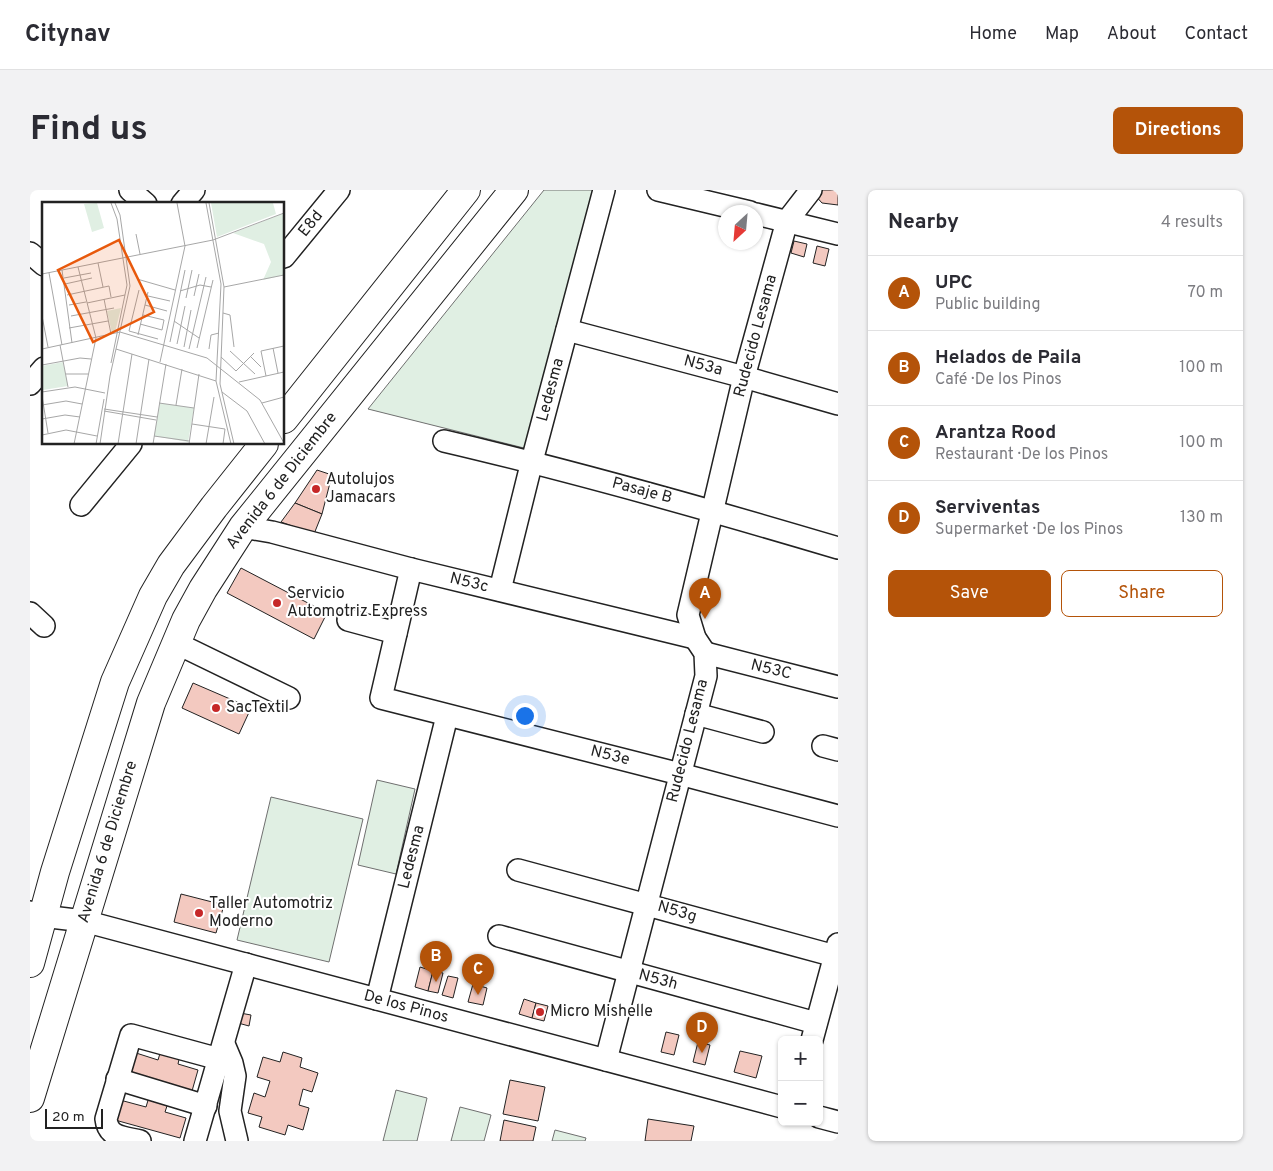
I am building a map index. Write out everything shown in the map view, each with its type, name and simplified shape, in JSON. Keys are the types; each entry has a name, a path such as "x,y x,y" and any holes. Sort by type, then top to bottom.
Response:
{"main road":[{"path":"285,418 466,190"},
{"name":"Avenida 6 de Diciembre","path":"30,1098 151,703 186,620 203,589 243,527 514,190"},
{"path":"30,963 36,914 115,682 153,596 171,564 263,445"}],"street":[{"path":"130,190 144,202"},
{"path":"184,202 194,190"},
{"name":"E8d","path":"285,256 339,190"},
{"name":"Ledesma","path":"500,590 604,190"},
{"path":"658,190 721,205"},
{"path":"787,222 811,190"},
{"path":"763,216 838,234"},
{"name":"Rudecido Lesama","path":"606,1060 706,676 700,645 688,615 744,377 787,222"},
{"path":"30,253 42,263"},
{"name":"N53a","path":"567,330 838,404"},
{"path":"30,384 42,370"},
{"name":"Pasaje B","path":"444,441 532,461 838,548"},
{"path":"80,505 130,445"},
{"name":"N53c","path":"243,527 272,532 411,569 500,590 700,645"},
{"path":"348,620 396,634 411,569"},
{"name":"N53e","path":"396,634 381,698 838,816"},
{"path":"176,643 289,698"},
{"name":"N53C","path":"700,645 838,687"},
{"path":"696,714 763,732"},
{"name":"Ledesma","path":"378,999 447,716"},
{"name":"N53g","path":"518,870 647,904 836,950"},
{"name":"De los Pinos","path":"36,914 84,921 778,1106"},
{"name":"N53h","path":"499,936 629,972 814,1032"},
{"path":"814,1032 836,950"},
{"path":"195,1141 246,964"},
{"path":"140,1141 112,1134 107,1127 106,1119 131,1035 222,1051 232,1063 235,1076 230,1111 237,1141"},
{"path":"117,1079 206,1106"},
{"path":"823,1118 838,1122"}],"green space":[{"path":"544,190 593,190 528,449 368,409"},
{"path":"377,780 415,789 396,874 358,865"},
{"path":"271,797 363,819 329,962 237,940"},
{"path":"396,1090 427,1098 417,1141 383,1141"},
{"path":"460,1107 491,1115 484,1141 451,1141"},
{"path":"555,1130 586,1138 585,1141 552,1141"}],"building":[{"path":"818,190 838,190 838,205 822,203 814,194"},
{"path":"794,241 807,244 804,257 791,253"},
{"path":"817,246 829,249 825,266 813,263"},
{"name":"Autolujos Jamacars","path":"317,470 332,475 322,514 295,503"},
{"path":"295,503 322,514 314,534 281,522"},
{"name":"Servicio Automotriz Express","path":"241,568 327,613 314,639 227,593"},
{"name":"SacTextil","path":"193,683 251,708 239,734 182,708"},
{"name":"Taller Automotriz Moderno","path":"181,894 224,905 216,933 174,922"},
{"path":"420,967 433,971 428,991 415,987"},
{"path":"433,971 443,973 438,993 428,991"},
{"path":"448,976 458,978 453,998 442,995"},
{"path":"473,984 487,988 483,1005 468,1002"},
{"path":"524,999 536,1003 532,1018 519,1014"},
{"name":"Micro Mishelle","path":"536,1003 548,1006 544,1021 532,1018"},
{"path":"240,1013 251,1015 249,1026 238,1023"},
{"path":"666,1032 679,1035 674,1055 661,1052"},
{"path":"698,1042 710,1045 705,1065 693,1062"},
{"path":"161,1050 180,1055 178,1064 198,1070 192,1091 128,1072 133,1052 158,1060"},
{"path":"740,1051 762,1056 756,1078 734,1072"},
{"path":"283,1052 302,1058 300,1067 318,1073 312,1092 303,1089 299,1105 309,1108 303,1130 288,1125 285,1135 259,1127 262,1117 248,1113 254,1093 265,1097 270,1081 257,1077 263,1057 280,1062"},
{"path":"510,1080 545,1087 538,1121 503,1114"},
{"path":"149,1097 168,1103 165,1112 186,1118 180,1138 115,1120 120,1100 146,1107"},
{"path":"648,1119 694,1126 691,1141 645,1141"},
{"path":"504,1120 536,1127 533,1141 500,1141"}],"place":[{"name":"Autolujos Jamacars","path":"316,489"},
{"name":"Servicio Automotriz Express","path":"277,603"},
{"name":"UPC","path":"705,619"},
{"name":"SacTextil","path":"216,708"},
{"name":"Taller Automotriz Moderno","path":"199,913"},
{"name":"Helados de Paila","path":"436,982"},
{"name":"Arantza Rood","path":"478,995"},
{"name":"Micro Mishelle","path":"540,1012"},
{"name":"Serviventas","path":"702,1053"}]}
